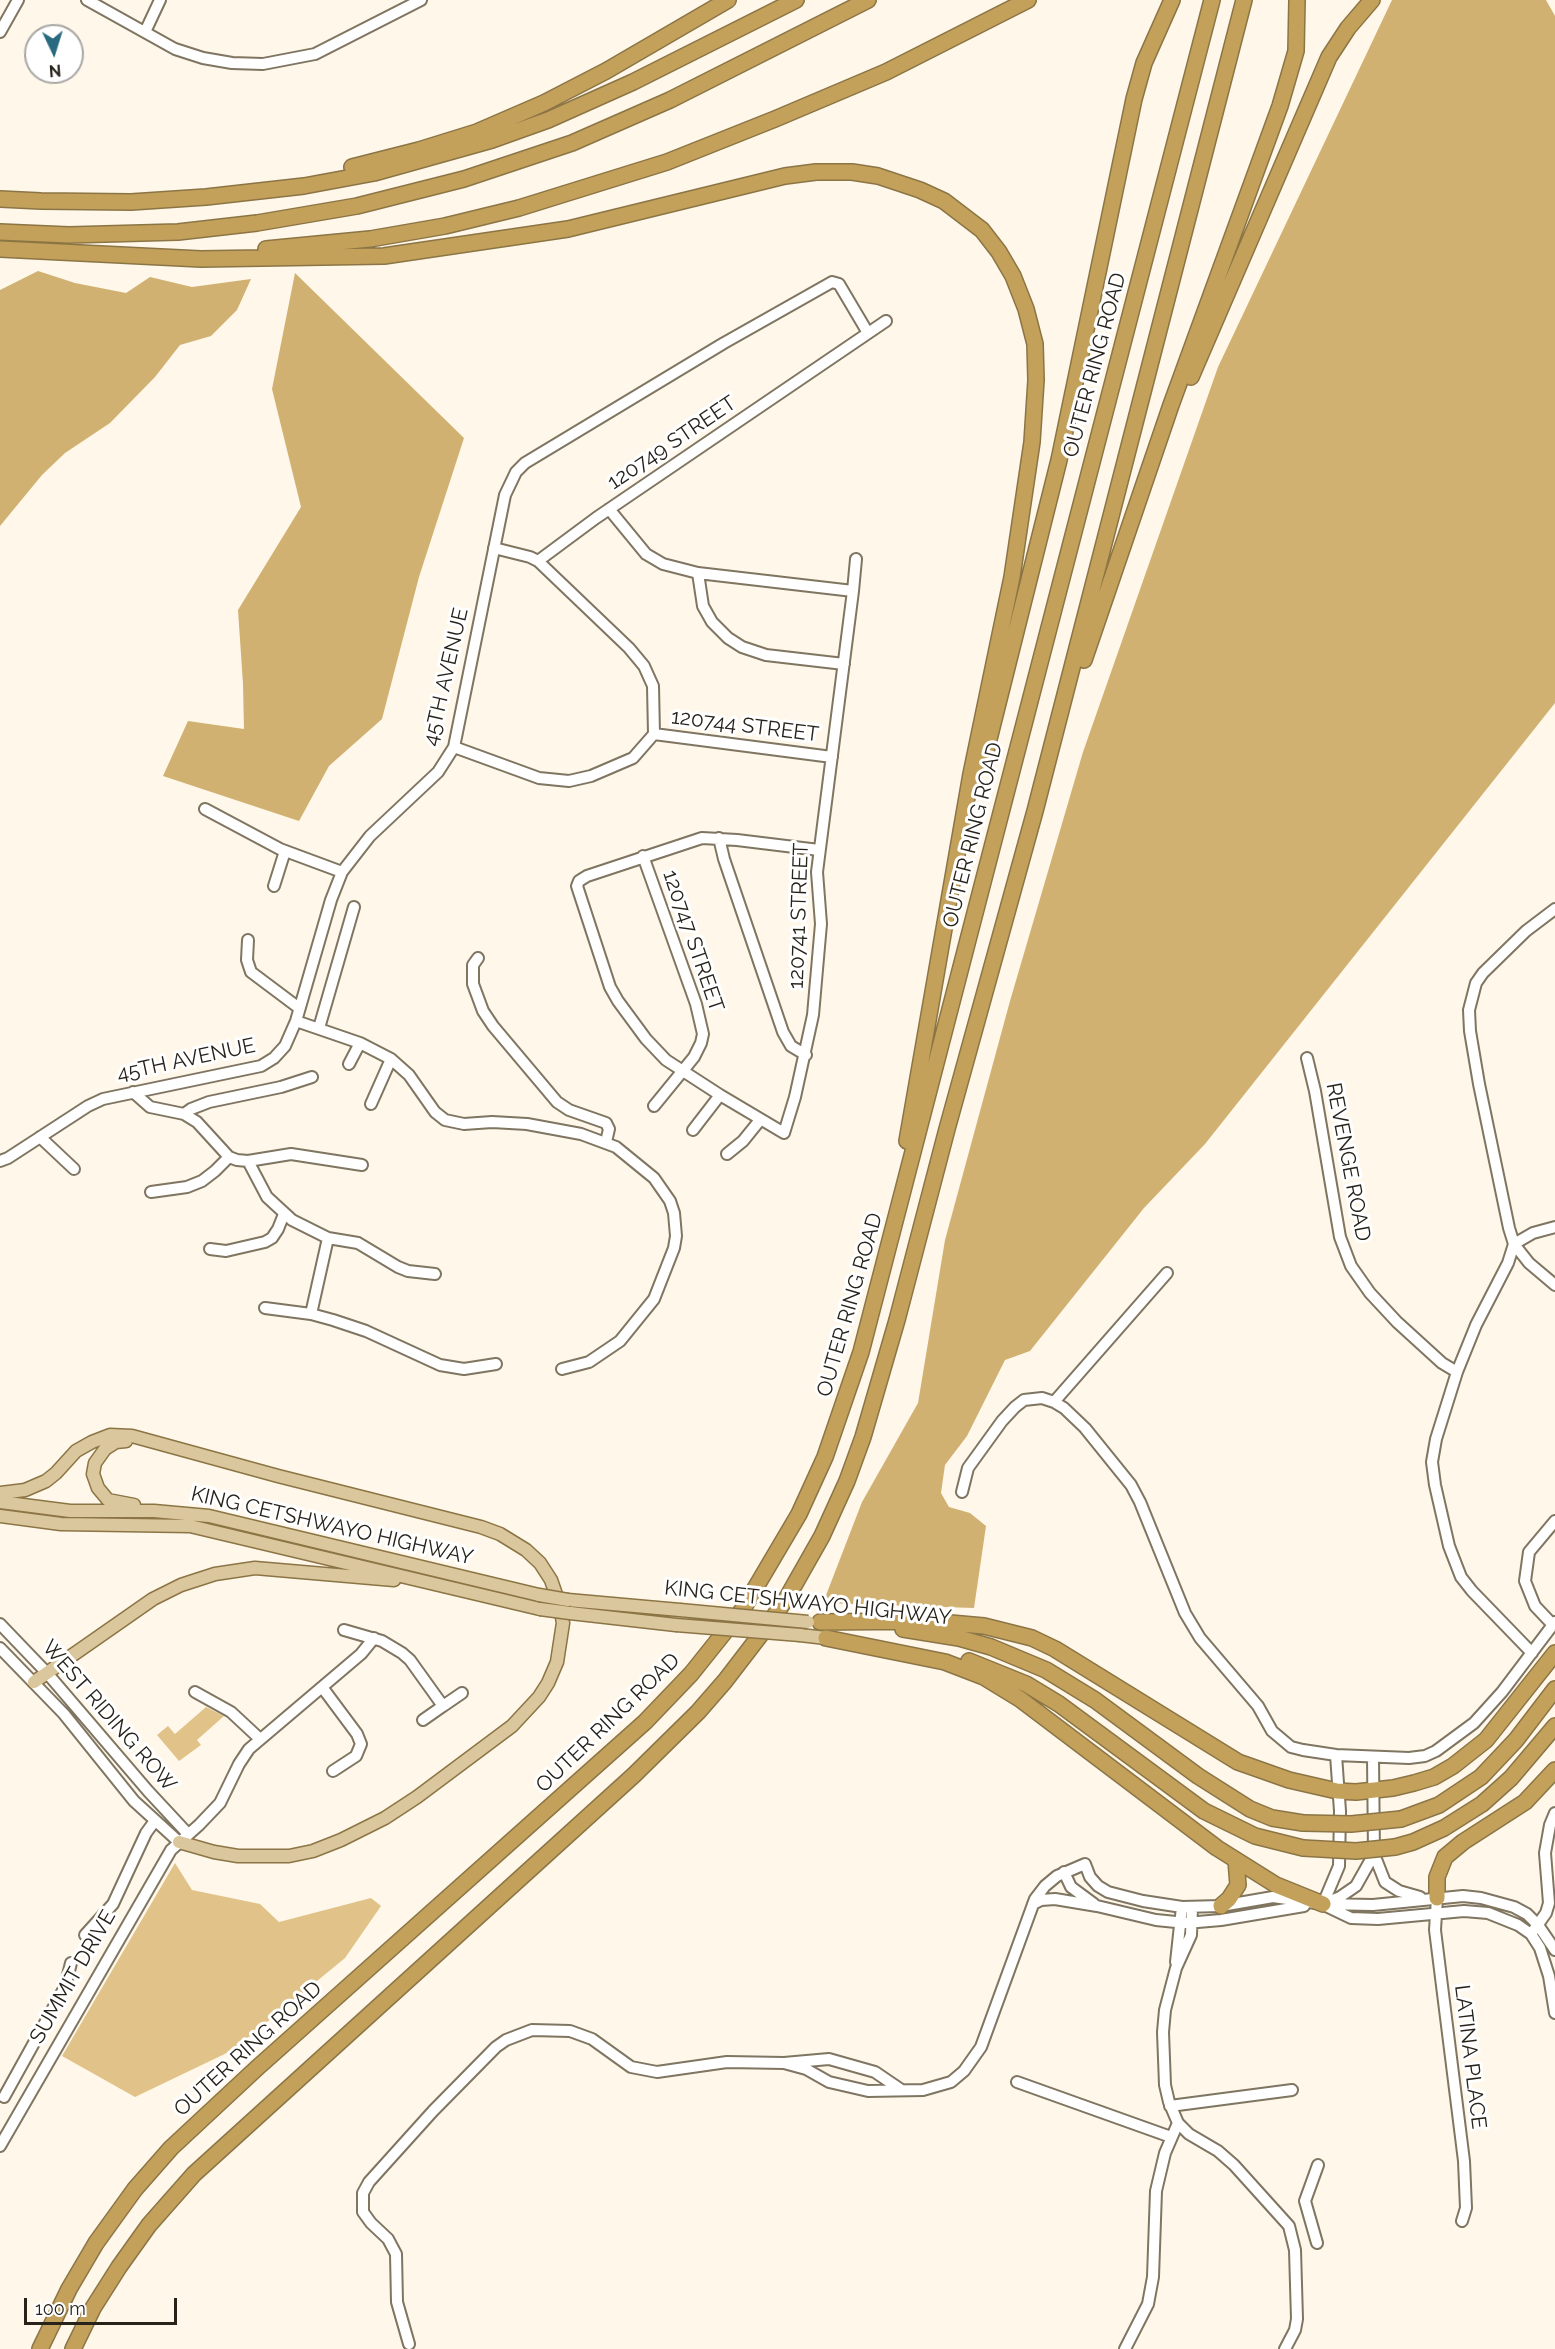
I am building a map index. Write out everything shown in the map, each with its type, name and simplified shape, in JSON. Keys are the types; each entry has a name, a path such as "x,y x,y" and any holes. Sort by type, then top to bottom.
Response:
{"highway":[{"path":"0,199 131,202 304,186 374,173 492,140 548,120 633,82 796,0"},
{"path":"0,232 69,236 178,232 257,223 357,206 464,179 572,143 659,105 868,0"},
{"path":"149,258 370,239 444,226 519,208 668,162 775,119 886,72 1028,0"},
{"path":"952,882 1059,460 1134,99 1144,63 1172,0"},
{"name":"OUTER RING ROAD","path":"40,2349 69,2289 96,2243 135,2189 171,2148 249,2075 645,1722 717,1643 764,1577 799,1514 825,1457 848,1396 1212,0"},
{"path":"73,2349 93,2308 119,2267 149,2225 194,2174 659,1751 725,1681 788,1596 822,1536 847,1481 863,1437 894,1330 1035,811 1244,0"},
{"path":"1035,811 1106,590 1147,472 1280,106 1296,51 1298,0"},
{"path":"1147,472 1220,313 1329,57 1348,28 1372,0"},
{"path":"270,190 307,176 366,164 477,132 544,104 606,71 721,3"},
{"path":"0,249 149,258 263,259 384,256 568,229 785,176 816,172 852,172 878,176 920,190 944,201 982,230 999,252 1013,276 1026,309 1035,344 1036,380 1032,442 1012,577 973,763 886,1256"},
{"path":"814,1622 928,1621 984,1626 1032,1638 1055,1649 1238,1762 1289,1780 1338,1791 1374,1791 1434,1777 1471,1754 1514,1708 1555,1653"},
{"name":"KING CETSHWAYO HIGHWAY","path":"814,1622 933,1633 991,1647 1022,1659 1046,1670 1095,1700 1198,1776 1250,1809 1272,1818 1303,1823 1351,1824 1401,1819 1439,1805 1462,1792 1481,1777 1510,1747 1555,1689"},
{"path":"826,1638 945,1662 1003,1687 1216,1848 1276,1885 1323,1904"},
{"name":"KING CETSHWAYO HIGHWAY","path":"826,1638 946,1653 999,1672 1026,1684 1068,1709 1204,1811 1255,1836 1303,1848 1356,1851 1395,1847 1413,1842 1444,1828 1482,1804 1511,1778 1555,1726"},
{"path":"1433,1903 1437,1877 1445,1857 1463,1842 1525,1802 1555,1770"},
{"path":"1221,1906 1229,1899 1238,1885 1236,1860"}],"main road":[{"path":"0,1493 25,1490 56,1473 76,1451 105,1437 122,1435 278,1476 454,1518 500,1534 516,1543 540,1563 556,1593 563,1623 557,1662 548,1683 528,1710 513,1726 486,1748 385,1818 313,1851 289,1856 260,1858 214,1852 186,1840"},
{"path":"148,1442 123,1441 107,1446 94,1467 93,1474 98,1488 113,1502 177,1508 193,1514"},
{"name":"KING CETSHWAYO HIGHWAY","path":"0,1502 70,1511 154,1511 193,1514 242,1523 539,1595 568,1600 814,1622"},
{"name":"KING CETSHWAYO HIGHWAY","path":"0,1516 61,1524 190,1526 540,1609 826,1638"},
{"path":"34,1682 138,1609 168,1592 215,1574 242,1568 284,1569 437,1584"}],"street":[{"path":"0,32 18,0"},
{"path":"87,0 175,49 203,58 232,63 263,64 315,54 421,0"},
{"path":"145,32 160,0"},
{"name":"45TH AVENUE","path":"0,1161 103,1099 261,1066 274,1058 285,1046 296,1021 331,900 342,872 370,836 438,772 454,747 507,488 516,472 525,463 724,343 834,282 838,284 868,333"},
{"name":"120749 STREET","path":"538,561 609,509 886,321"},
{"path":"609,509 646,554 663,564 698,573 853,591"},
{"path":"454,747 540,777 568,781 591,776 633,758 654,734 653,686 644,666 629,648 538,561 494,548"},
{"name":"120741 STREET","path":"760,1120 784,1133 806,1054 813,1015 821,934 817,872 819,850 856,559"},
{"path":"698,573 702,606 712,622 728,638 742,647 766,655 843,664"},
{"name":"120744 STREET","path":"654,734 832,757"},
{"path":"205,809 285,851 342,872"},
{"path":"727,1154 743,1141 760,1120 655,1050 614,995 579,894 579,881 587,876 693,839 719,838 819,850"},
{"path":"719,838 724,859 783,1032 791,1046 806,1054"},
{"path":"274,885 285,851"},
{"name":"120747 STREET","path":"644,856 702,1027 701,1043 694,1057 654,1106"},
{"path":"319,1028 354,907"},
{"path":"1555,909 1526,931 1483,973 1476,983 1469,1010 1470,1031 1479,1084 1502,1202 1514,1244 1529,1263 1555,1285"},
{"path":"248,940 247,960 252,972 299,1008"},
{"path":"478,958 473,965 473,984 479,1004 493,1026 557,1102 569,1110 606,1123 609,1129 606,1142"},
{"path":"296,1021 360,1043 392,1059 409,1075 435,1112 445,1120 464,1124 492,1122 527,1124 581,1134 606,1142 645,1169 664,1192 674,1213 676,1226 674,1248 654,1299 620,1341 589,1362 562,1368"},
{"path":"349,1064 360,1043"},
{"name":"REVENGE ROAD","path":"1307,1058 1315,1091 1340,1237 1351,1266 1370,1293 1397,1322 1442,1363 1457,1372"},
{"path":"371,1104 392,1059"},
{"path":"184,1114 209,1102 281,1087 312,1077"},
{"path":"132,1092 150,1107 184,1114 197,1122 229,1156 248,1161 291,1154 362,1165"},
{"path":"693,1130 720,1095"},
{"path":"40,1137 74,1168"},
{"path":"151,1192 187,1187 202,1181 229,1156"},
{"path":"248,1161 267,1197 284,1214 328,1238 358,1243 398,1267 435,1274"},
{"path":"210,1249 226,1251 265,1242 272,1238 284,1214"},
{"path":"1532,1653 1472,1591 1454,1564 1435,1485 1432,1462 1436,1439 1457,1372 1476,1325 1508,1263 1514,1244 1533,1233 1555,1227"},
{"path":"311,1314 328,1238"},
{"path":"1054,1402 1167,1273"},
{"path":"265,1308 311,1314 366,1330 440,1365 464,1369 496,1364"},
{"path":"962,1492 968,1468 1015,1407 1024,1400 1035,1398 1054,1402 1085,1428 1131,1485 1192,1626 1258,1707 1272,1731 1291,1747 1336,1755 1373,1757 1425,1756 1445,1747 1474,1723 1502,1692 1554,1623 1535,1606 1525,1581 1529,1552 1555,1521"},
{"name":"WEST RIDING ROW","path":"0,1624 83,1714 186,1840"},
{"path":"344,1630 374,1638 395,1648 410,1660 442,1706"},
{"name":"SUMMIT DRIVE","path":"0,2146 165,1859 220,1803 239,1764 260,1739 361,1654 374,1638"},
{"name":"WEST RIDING ROW","path":"0,1648 72,1723 120,1786 154,1822 186,1840"},
{"path":"322,1687 357,1734 361,1744 356,1756 333,1771"},
{"path":"195,1692 231,1712 260,1739"},
{"path":"423,1720 462,1693"},
{"path":"72,1723 83,1714"},
{"path":"1323,1904 1339,1866 1336,1755"},
{"path":"1373,1757 1374,1854 1385,1882 1399,1891 1433,1903"},
{"path":"1534,1929 1549,1903 1545,1853 1555,1813"},
{"path":"84,1935 113,1904 146,1833 154,1822"},
{"path":"1323,1904 1340,1898 1356,1886 1374,1854"},
{"path":"784,2062 806,2069 829,2082 868,2091 923,2090 942,2085 964,2071 974,2059 987,2033 1033,1904 1045,1886 1064,1872 1085,1864 1090,1877 1108,1892 1143,1901 1187,1907 1221,1906 1273,1897 1323,1904 1351,1918 1378,1919 1463,1896 1482,1898 1514,1907 1527,1914 1534,1929 1545,1961 1555,2013"},
{"path":"1064,1872 1077,1893 1097,1906"},
{"path":"1033,1904 1041,1900 1054,1899 1180,1923 1323,1904 1433,1903"},
{"name":"LATINA PLACE","path":"1433,1903 1464,2161 1466,2208 1462,2222"},
{"path":"1176,1968 1191,1935 1192,1922 1187,1907"},
{"path":"1187,1907 1180,1923 1176,1968 1165,2010 1163,2032 1165,2085 1170,2106 1178,2123 1195,2138 1226,2157 1289,2226 1295,2250 1297,2319 1295,2330 1285,2349"},
{"path":"1534,1929 1555,1950"},
{"path":"4,2097 50,2018 65,1987 71,1963"},
{"path":"50,2018 67,2027"},
{"path":"409,2344 397,2302 396,2254 388,2239 363,2212 363,2193 369,2182 433,2111 496,2047 525,2031 550,2029 579,2033 596,2042 622,2062 648,2071 664,2071 692,2065 727,2062 829,2059 875,2072 900,2090"},
{"path":"868,2091 875,2072"},
{"path":"1017,2082 1171,2138"},
{"path":"1170,2106 1292,2090"},
{"path":"1125,2349 1148,2304 1153,2269 1156,2191 1171,2138 1178,2123"},
{"path":"1317,2243 1305,2201 1318,2165"}],"shaded area":[{"path":"1392,0 1546,0 1555,16 1555,703 1205,1144 1144,1208 1030,1351 1005,1360 967,1436 945,1465 941,1493 949,1507 970,1513 986,1526 974,1608 823,1603 862,1502 918,1403 945,1240 1010,1001 1083,752 1218,367"},
{"path":"38,271 75,283 126,293 150,277 192,287 251,279 237,310 211,336 180,345 155,377 110,423 65,453 42,475 0,526 0,290"},
{"path":"295,273 464,438 419,577 382,719 329,766 299,821 163,776 188,721 244,729 238,610 301,507 272,389"},
{"path":"206,1707 224,1716 197,1740 201,1745 179,1761 157,1735 168,1726 175,1734"},
{"path":"175,1863 192,1890 260,1904 279,1922 371,1898 381,1906 345,1958 233,2050 135,2097 62,2056"}]}
